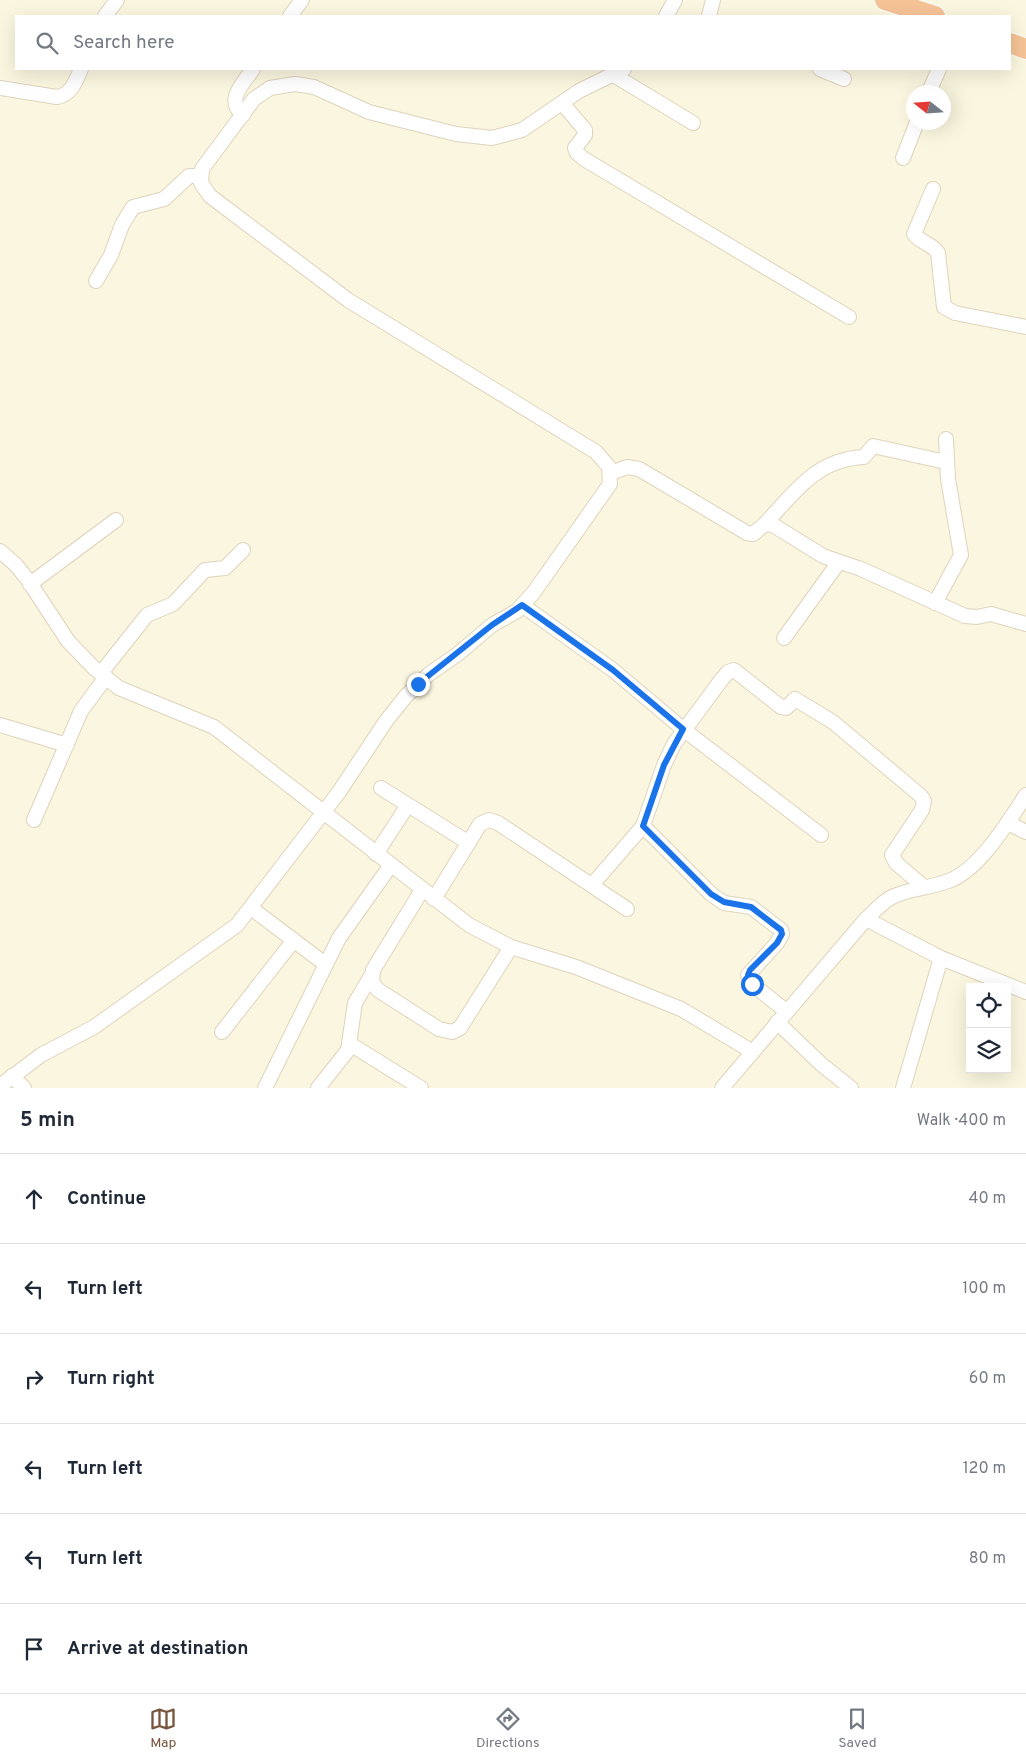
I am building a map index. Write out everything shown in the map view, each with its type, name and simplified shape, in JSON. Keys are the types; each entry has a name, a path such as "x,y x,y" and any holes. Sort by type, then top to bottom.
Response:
{"highway":[{"path":"885,0 932,15"},
{"path":"1011,42 1026,49"}],"street":[{"path":"106,15 117,0"},
{"path":"291,15 302,0"},
{"path":"667,15 675,0"},
{"path":"709,15 713,0"},
{"path":"0,88 57,98 64,96 71,90 81,70"},
{"path":"243,115 237,110 234,101 252,70"},
{"path":"822,70 844,79"},
{"path":"932,85 939,70"},
{"path":"0,1086 41,1055 94,1027 237,925 252,908 287,858 324,813 386,720 406,696 429,674 458,654 492,625 522,605 610,484 611,473 606,462 596,452 348,300 210,196 204,189 200,176 202,169 261,92 270,88 295,84 327,92 369,112 456,134 481,138 522,130 580,91 618,71 693,123"},
{"path":"562,103 586,132 576,145 575,150 580,156 849,317"},
{"path":"903,158 914,130"},
{"path":"96,280 111,255 122,225 133,207 164,198 189,176 200,176"},
{"path":"933,189 914,234 916,238 933,246 938,252 944,307 955,313 1026,327"},
{"path":"935,603 961,555 946,462 946,439"},
{"path":"611,473 627,468 643,471 747,533 753,534 764,525 812,474 840,459 864,457 873,446 946,462"},
{"path":"30,584 116,520"},
{"path":"764,525 773,525 822,556 861,569 965,616 977,617 991,614 1026,624"},
{"path":"34,820 87,700 147,615 173,604 204,570 225,568 243,550"},
{"path":"0,551 16,566 30,584 68,641 119,688 214,727 422,890 484,934 511,948 576,967 681,1009 753,1052"},
{"path":"784,638 839,562"},
{"path":"522,605 613,670 683,729 821,835"},
{"path":"592,886 643,826 664,765 683,729 725,675 734,670 781,707 786,708 793,700 798,700 833,722 924,801 922,810 892,850 892,855 896,863 924,888"},
{"path":"0,725 67,745"},
{"path":"381,788 469,843"},
{"path":"727,1086 786,1011 866,919 891,898 950,881 960,875 973,865 1008,823 1026,796"},
{"path":"376,854 408,805"},
{"path":"434,899 480,824 484,821 494,821 627,909"},
{"path":"1008,823 1026,832"},
{"path":"643,826 711,894 724,902 751,907 781,930 782,934 777,943 748,975 752,984 786,1011"},
{"path":"266,1088 339,938 390,865"},
{"path":"318,1088 342,1058 350,1044 355,1003 422,890"},
{"path":"252,908 325,964"},
{"path":"866,919 941,958 1026,992"},
{"path":"222,1032 294,940"},
{"path":"371,976 374,986 378,990 439,1028 452,1032 460,1028 511,948"},
{"path":"903,1088 941,958"},
{"path":"777,1022 821,1064 851,1088"},
{"path":"350,1044 421,1088"},
{"path":"12,1076 24,1088"}],"route":[{"path":"418,684 492,625 517,611 522,605 627,680 683,729 664,765 643,826 711,894 724,902 751,907 777,925 781,930 782,934 777,943 750,970 748,980 752,984"}]}
